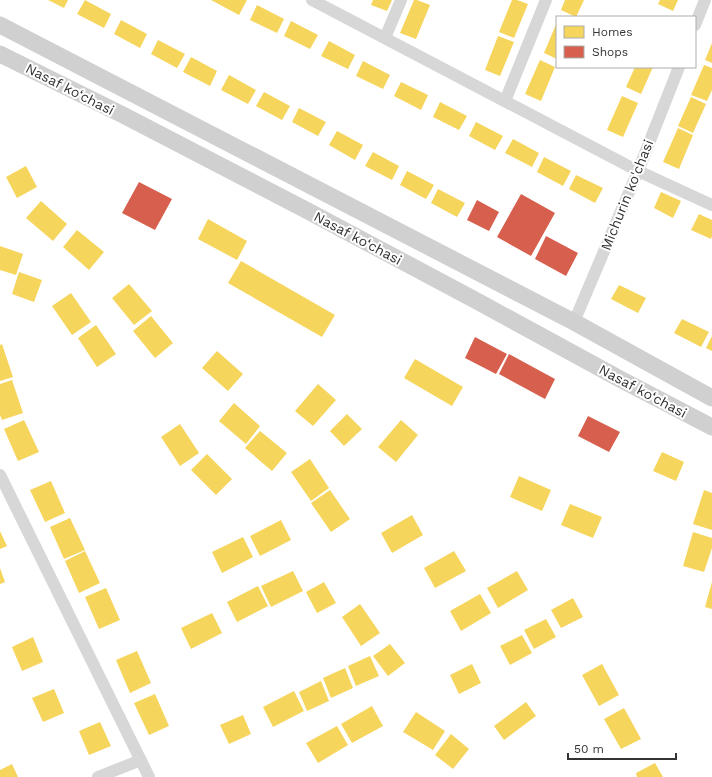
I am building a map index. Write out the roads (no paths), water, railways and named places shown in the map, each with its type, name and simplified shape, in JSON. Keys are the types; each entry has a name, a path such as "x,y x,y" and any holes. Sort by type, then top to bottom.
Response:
{"main road":[{"name":"Nasaf ko‘chasi","path":"0,25 574,322 712,398"},
{"name":"Nasaf ko‘chasi","path":"0,54 123,115 306,210 712,428"}],"street":[{"path":"312,0 638,171 712,205"},
{"path":"385,38 401,0"},
{"path":"505,101 546,0"},
{"path":"696,22 705,0"},
{"name":"Michurin ko'chasi","path":"574,322 638,171 678,68"},
{"path":"0,475 149,777"},
{"path":"98,777 141,760"}]}
